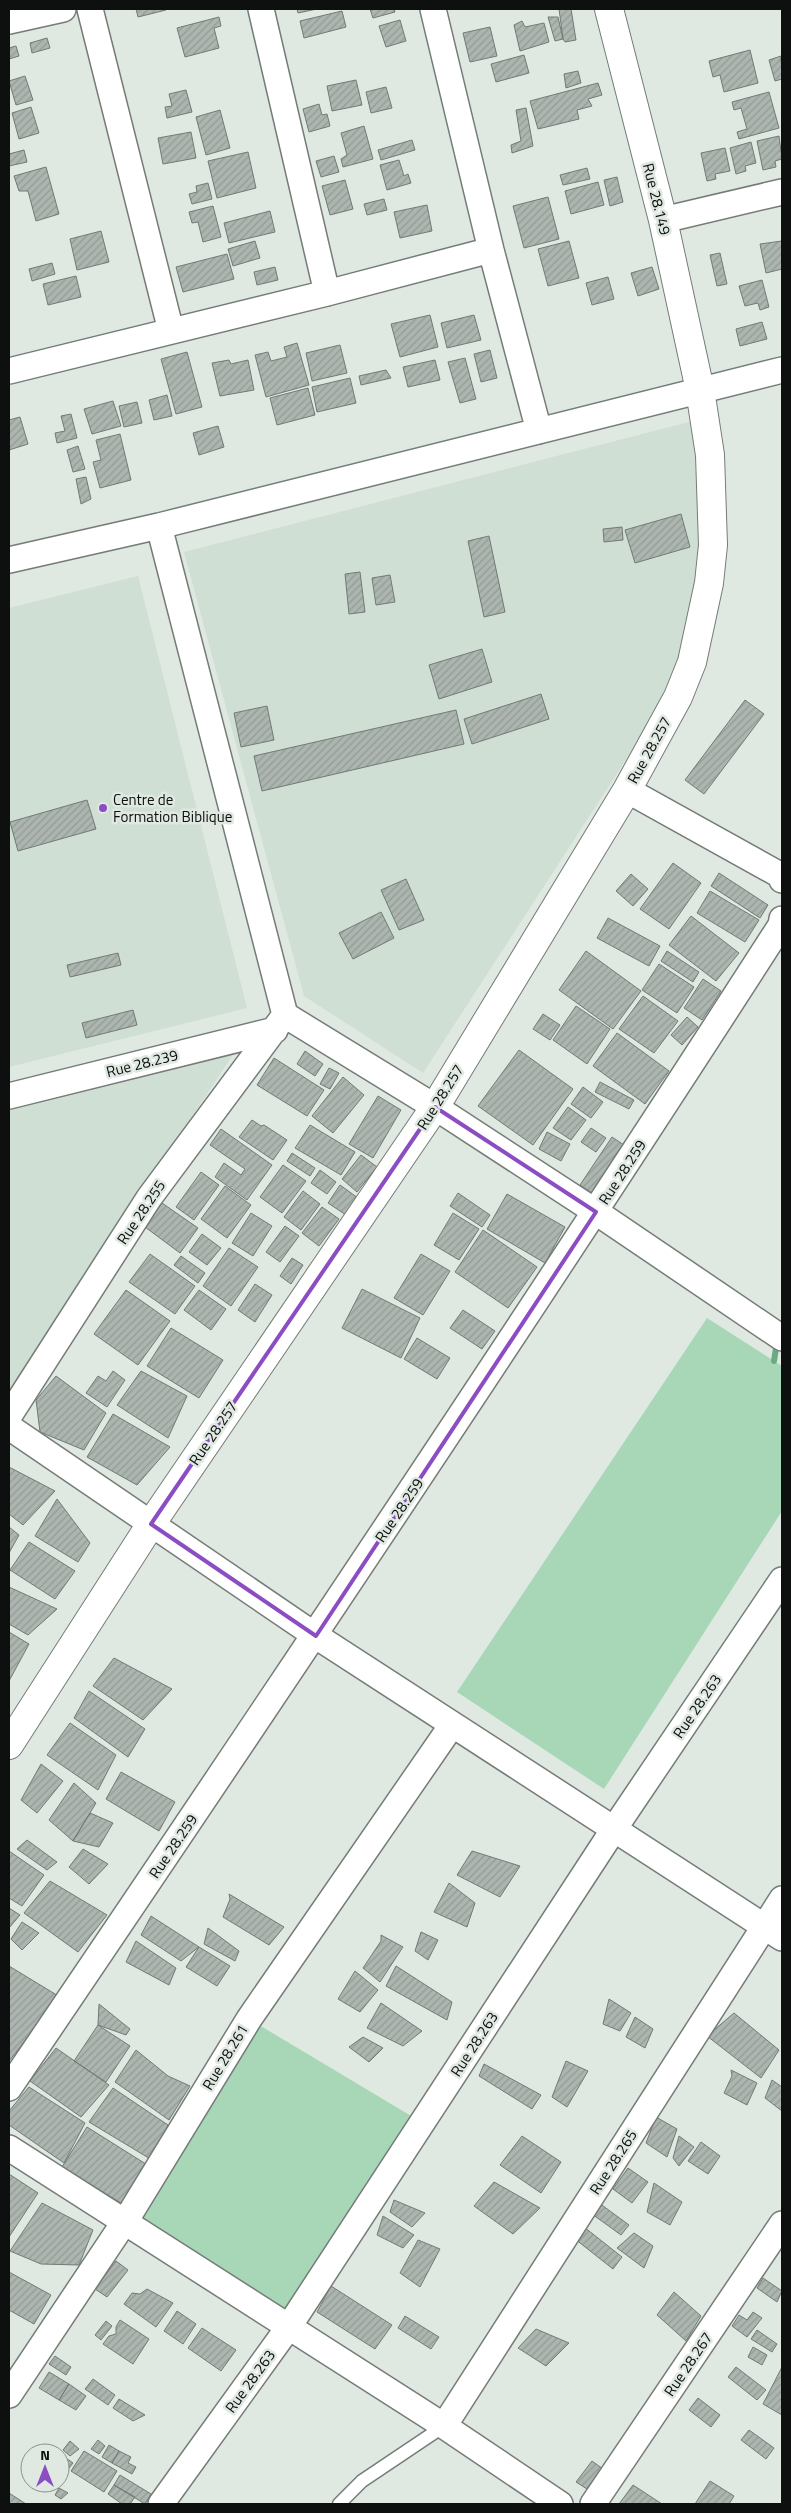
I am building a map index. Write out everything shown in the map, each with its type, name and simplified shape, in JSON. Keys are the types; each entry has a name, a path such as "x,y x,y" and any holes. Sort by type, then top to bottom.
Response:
{"street":[{"path":"9,21 63,9"},
{"path":"90,9 171,332"},
{"path":"261,9 327,293"},
{"path":"432,9 490,250 538,432"},
{"name":"Rue 28.149","path":"609,9 663,220 700,390"},
{"path":"663,220 782,192"},
{"path":"9,372 327,293 490,250"},
{"path":"9,560 159,526 782,370"},
{"name":"Rue 28.257","path":"9,1745 151,1524 434,1107 628,790 682,688 698,638 710,583 713,545 710,455 700,390"},
{"path":"159,526 280,1022 434,1107 596,1212 782,1338"},
{"path":"628,790 780,875 782,880"},
{"name":"Rue 28.259","path":"9,2088 316,1636 596,1212 782,922"},
{"name":"Rue 28.239","path":"9,1096 280,1022"},
{"name":"Rue 28.255","path":"9,1416 149,1198 280,1022"},
{"path":"9,1427 316,1636 773,1932"},
{"name":"Rue 28.263","path":"161,2504 288,2328 614,1829 782,1580"},
{"name":"Rue 28.261","path":"9,2395 124,2223 248,2019 452,1725"},
{"name":"Rue 28.265","path":"444,2426 773,1932 782,1899"},
{"path":"9,2148 444,2426 560,2504"},
{"name":"Rue 28.267","path":"593,2504 782,2224"}],"lane":[{"path":"339,2504 362,2481 444,2426"}],"highlighted area":[{"path":"435,1107 596,1212 316,1636 151,1524"}],"shaded area":[{"path":"693,421 704,533 690,638 644,732 423,1073 304,996 184,552"},
{"name":"Centre de Formation Biblique","path":"138,576 247,1008 9,1067 9,608"},
{"path":"235,1052 9,1390 9,1110"}],"green space":[{"path":"707,1318 782,1366 782,1511 604,1789 457,1692"},
{"path":"249,2019 423,2123 286,2314 131,2212"}],"building":[{"path":"136,9 166,9 166,10 138,17"},
{"path":"297,9 317,9 298,13"},
{"path":"370,9 394,9 395,12 373,18"},
{"path":"559,9 571,9 576,40 565,42 563,39"},
{"path":"342,11 346,27 304,38 300,21"},
{"path":"219,17 221,26 214,28 219,48 185,57 177,28"},
{"path":"548,17 558,17 563,39 555,41"},
{"path":"400,20 406,41 386,47 379,26"},
{"path":"522,21 525,27 544,23 549,42 520,51 514,25"},
{"path":"490,27 497,56 470,62 463,33"},
{"path":"47,38 50,48 32,53 30,43"},
{"path":"16,46 19,56 9,59 9,48"},
{"path":"750,50 758,83 724,92 720,75 713,77 709,61"},
{"path":"524,55 529,73 496,82 491,64"},
{"path":"781,56 782,79 775,81 769,60"},
{"path":"578,71 581,83 566,88 564,74"},
{"path":"25,76 33,100 16,105 9,81"},
{"path":"356,80 362,105 332,111 327,86"},
{"path":"598,83 602,95 588,99 592,106 577,110 579,119 538,129 530,101"},
{"path":"386,87 392,108 371,113 366,92"},
{"path":"186,90 192,112 167,118 165,107 172,106 169,94"},
{"path":"769,92 779,128 739,139 737,132 747,129 741,108 734,110 732,102"},
{"path":"319,104 322,115 327,114 330,126 309,132 303,109"},
{"path":"31,107 39,133 19,139 12,113"},
{"path":"526,108 533,146 512,153 511,145 521,141 516,110"},
{"path":"220,110 230,148 206,155 196,117"},
{"path":"364,126 373,159 343,167 341,159 347,155 341,133"},
{"path":"191,132 196,158 163,164 158,138"},
{"path":"779,136 782,159 775,161 776,167 763,170 757,141"},
{"path":"412,140 415,150 381,160 378,150"},
{"path":"751,142 756,163 745,166 746,171 736,174 730,148"},
{"path":"725,148 730,171 715,174 716,179 707,181 701,153"},
{"path":"24,150 27,162 9,166 9,154"},
{"path":"248,152 256,188 217,198 208,161"},
{"path":"334,156 339,172 321,177 316,161"},
{"path":"399,160 404,176 408,174 411,183 387,190 380,165"},
{"path":"46,167 59,214 36,221 28,191 19,191 14,176"},
{"path":"587,168 590,179 563,185 560,175"},
{"path":"617,177 623,202 610,206 604,180"},
{"path":"345,180 353,209 330,215 322,186"},
{"path":"598,182 604,205 571,214 565,191"},
{"path":"208,183 212,199 192,204 189,194 197,192 196,186"},
{"path":"548,197 559,239 524,248 513,206"},
{"path":"384,199 387,210 367,215 364,204"},
{"path":"427,205 432,231 400,238 394,212"},
{"path":"213,206 221,237 203,242 198,222 192,223 189,212"},
{"path":"270,211 275,232 229,243 224,223"},
{"path":"101,231 109,262 77,270 70,239"},
{"path":"255,241 260,258 233,266 228,249"},
{"path":"569,241 579,278 548,286 538,249"},
{"path":"782,241 782,269 766,273 760,244"},
{"path":"720,253 727,284 717,286 710,255"},
{"path":"227,254 234,279 183,292 176,267"},
{"path":"52,263 55,274 32,281 29,269"},
{"path":"275,267 278,280 257,285 254,272"},
{"path":"652,267 659,289 638,296 631,273"},
{"path":"76,276 81,297 48,305 43,284"},
{"path":"608,277 614,299 592,305 586,283"},
{"path":"762,280 769,307 760,310 758,303 745,306 739,286"},
{"path":"430,315 438,347 400,357 391,324"},
{"path":"474,315 481,340 447,348 441,323"},
{"path":"762,322 767,339 740,346 736,329"},
{"path":"297,343 309,385 266,397 255,355 268,352 271,361 287,357 284,347"},
{"path":"340,345 347,373 312,381 306,353"},
{"path":"490,350 497,378 481,382 474,354"},
{"path":"187,352 202,407 176,414 161,359"},
{"path":"465,358 476,399 460,403 448,362"},
{"path":"229,360 231,364 248,360 254,390 220,396 212,363"},
{"path":"435,360 440,380 408,387 403,367"},
{"path":"386,370 391,378 361,385 359,376"},
{"path":"350,378 356,403 317,412 312,387"},
{"path":"308,388 315,415 277,425 270,398"},
{"path":"167,395 172,416 154,420 149,400"},
{"path":"113,401 121,426 92,434 84,409"},
{"path":"137,402 142,423 124,427 119,406"},
{"path":"71,414 77,438 57,443 55,433 65,431 61,416"},
{"path":"20,417 28,444 9,450 9,420"},
{"path":"218,426 224,447 199,455 193,433"},
{"path":"120,434 131,480 100,488 93,462 101,460 96,440"},
{"path":"78,446 85,469 73,472 67,450"},
{"path":"86,477 91,499 81,504 76,479"},
{"path":"681,514 690,547 635,563 625,530"},
{"path":"622,527 623,540 604,542 603,529"},
{"path":"489,536 505,612 484,617 468,541"},
{"path":"360,572 365,612 349,614 345,574"},
{"path":"390,575 395,602 376,605 372,578"},
{"path":"482,649 492,682 439,699 429,665"},
{"path":"541,694 549,719 472,744 464,719"},
{"path":"745,700 764,714 704,794 685,780"},
{"path":"267,706 274,740 241,747 234,713"},
{"path":"456,710 464,744 262,791 254,756"},
{"path":"87,800 96,829 18,851 10,822"},
{"path":"673,863 701,883 669,929 640,909"},
{"path":"719,873 768,905 760,918 711,886"},
{"path":"631,874 648,889 633,906 616,891"},
{"path":"406,879 424,920 399,930 381,890"},
{"path":"710,891 759,920 745,942 697,913"},
{"path":"381,912 394,938 353,959 339,933"},
{"path":"691,916 739,953 716,981 669,945"},
{"path":"608,918 660,946 649,966 597,938"},
{"path":"586,951 641,991 613,1029 559,990"},
{"path":"667,951 699,972 693,982 661,961"},
{"path":"118,953 121,965 70,977 67,965"},
{"path":"659,964 694,987 677,1013 642,990"},
{"path":"703,979 721,991 702,1020 684,1008"},
{"path":"643,996 678,1021 654,1053 619,1029"},
{"path":"576,1006 610,1029 587,1064 553,1040"},
{"path":"133,1010 137,1025 86,1038 82,1023"},
{"path":"543,1014 560,1025 550,1040 533,1029"},
{"path":"687,1017 698,1027 682,1045 671,1035"},
{"path":"617,1033 669,1071 645,1104 593,1066"},
{"path":"519,1050 573,1089 533,1145 478,1106"},
{"path":"305,1051 323,1064 315,1076 297,1064"},
{"path":"274,1058 324,1090 307,1116 257,1085"},
{"path":"329,1068 339,1073 330,1089 320,1084"},
{"path":"343,1077 364,1095 333,1133 312,1116"},
{"path":"600,1082 634,1100 629,1109 595,1092"},
{"path":"583,1087 603,1102 591,1118 571,1104"},
{"path":"378,1096 401,1110 373,1158 349,1144"},
{"path":"568,1107 586,1120 571,1140 553,1128"},
{"path":"252,1120 261,1126 264,1125 287,1140 273,1160 239,1137"},
{"path":"310,1125 355,1152 341,1175 295,1148"},
{"path":"591,1128 606,1138 596,1152 581,1142"},
{"path":"221,1129 272,1165 247,1200 215,1177 224,1163 241,1175 245,1169 210,1145"},
{"path":"547,1132 570,1144 561,1161 539,1149"},
{"path":"612,1137 627,1147 595,1195 580,1185"},
{"path":"292,1153 315,1168 310,1176 287,1161"},
{"path":"361,1155 377,1167 357,1192 342,1179"},
{"path":"283,1165 306,1181 282,1213 260,1197"},
{"path":"320,1170 336,1182 327,1194 311,1183"},
{"path":"201,1172 219,1185 194,1220 176,1207"},
{"path":"340,1185 358,1198 346,1215 328,1203"},
{"path":"225,1186 251,1205 227,1238 201,1219"},
{"path":"303,1191 320,1204 301,1230 284,1217"},
{"path":"458,1193 490,1215 482,1227 450,1206"},
{"path":"507,1194 565,1227 545,1263 487,1229"},
{"path":"162,1203 198,1228 180,1253 145,1227"},
{"path":"322,1207 339,1219 319,1246 302,1233"},
{"path":"251,1213 272,1226 253,1256 232,1243"},
{"path":"453,1213 479,1229 459,1260 434,1245"},
{"path":"285,1226 299,1236 280,1262 266,1252"},
{"path":"483,1230 537,1267 508,1308 455,1272"},
{"path":"202,1234 221,1248 207,1265 189,1252"},
{"path":"229,1248 258,1267 231,1306 203,1286"},
{"path":"150,1254 195,1286 175,1314 129,1282"},
{"path":"421,1254 450,1271 423,1315 394,1298"},
{"path":"181,1256 205,1273 198,1283 174,1265"},
{"path":"292,1258 303,1265 291,1284 280,1276"},
{"path":"255,1284 272,1295 255,1322 238,1310"},
{"path":"362,1289 420,1318 401,1358 342,1328"},
{"path":"126,1290 170,1321 138,1365 94,1334"},
{"path":"199,1290 226,1309 211,1330 184,1310"},
{"path":"463,1310 495,1331 482,1349 450,1328"},
{"path":"171,1328 223,1360 199,1398 147,1366"},
{"path":"417,1338 450,1358 437,1379 404,1359"},
{"path":"113,1371 125,1380 107,1407 86,1393 98,1376 106,1381"},
{"path":"141,1371 187,1396 168,1438 117,1405"},
{"path":"56,1376 106,1413 84,1450 40,1432 36,1400"},
{"path":"113,1414 170,1447 137,1485 87,1457"},
{"path":"9,1467 55,1491 23,1525 9,1514"},
{"path":"57,1499 90,1543 78,1562 35,1536"},
{"path":"9,1527 19,1535 9,1553"},
{"path":"29,1542 75,1571 55,1599 10,1570"},
{"path":"9,1587 57,1609 28,1635 9,1624"},
{"path":"9,1632 29,1644 9,1681"},
{"path":"114,1658 172,1689 143,1720 93,1686"},
{"path":"89,1691 145,1729 128,1757 74,1718"},
{"path":"70,1723 116,1755 98,1790 47,1755"},
{"path":"41,1764 63,1781 37,1813 21,1800"},
{"path":"121,1772 175,1802 159,1831 106,1799"},
{"path":"74,1783 96,1803 73,1841 49,1820"},
{"path":"90,1813 113,1823 99,1847 73,1841"},
{"path":"27,1840 57,1862 47,1870 17,1849"},
{"path":"83,1849 108,1864 89,1884 69,1867"},
{"path":"9,1851 44,1875 22,1906 9,1898"},
{"path":"472,1851 520,1866 500,1897 457,1875"},
{"path":"50,1881 107,1915 78,1952 24,1913"},
{"path":"449,1883 475,1903 467,1927 434,1912"},
{"path":"229,1894 284,1927 269,1945 223,1917 230,1899"},
{"path":"9,1908 20,1915 9,1928"},
{"path":"151,1916 199,1947 181,1961 141,1935"},
{"path":"22,1922 39,1933 22,1950 11,1939"},
{"path":"208,1928 239,1951 235,1961 204,1944"},
{"path":"421,1932 438,1940 428,1960 415,1951"},
{"path":"381,1935 403,1947 380,1982 363,1968 381,1941"},
{"path":"136,1941 176,1968 169,1985 126,1962"},
{"path":"199,1947 230,1966 217,1986 186,1967"},
{"path":"9,1966 60,1997 9,2061"},
{"path":"396,1966 452,2002 447,2020 386,1986"},
{"path":"355,1971 378,1990 360,2012 338,1999"},
{"path":"609,1999 631,2013 620,2031 603,2024"},
{"path":"381,2003 422,2031 403,2046 367,2028"},
{"path":"99,2004 130,2029 126,2035 98,2025"},
{"path":"734,2013 779,2050 761,2078 707,2036"},
{"path":"635,2017 653,2029 645,2048 626,2037"},
{"path":"98,2025 130,2046 106,2082 74,2061"},
{"path":"363,2037 383,2048 369,2062 349,2047"},
{"path":"56,2048 109,2085 81,2117 30,2081"},
{"path":"136,2050 168,2076 190,2086 169,2120 115,2082"},
{"path":"566,2061 588,2071 567,2107 552,2097"},
{"path":"484,2064 541,2095 532,2109 479,2076"},
{"path":"731,2070 757,2083 747,2105 724,2093 732,2076"},
{"path":"772,2080 782,2087 782,2111 765,2098"},
{"path":"29,2087 85,2123 64,2163 9,2125 9,2111"},
{"path":"113,2088 168,2125 152,2160 89,2122"},
{"path":"656,2117 677,2129 667,2157 646,2143"},
{"path":"87,2127 149,2166 121,2203 62,2167"},
{"path":"522,2136 561,2162 541,2193 500,2165"},
{"path":"679,2136 694,2147 679,2166 673,2158"},
{"path":"701,2142 720,2156 708,2174 688,2161"},
{"path":"628,2168 648,2182 632,2203 613,2189"},
{"path":"9,2174 38,2193 9,2237"},
{"path":"494,2182 540,2208 513,2234 474,2206"},
{"path":"654,2183 682,2202 670,2225 647,2212"},
{"path":"394,2200 425,2213 412,2227 390,2212"},
{"path":"42,2203 93,2230 79,2265 41,2264 10,2251"},
{"path":"599,2203 629,2225 621,2235 592,2214"},
{"path":"383,2216 414,2235 403,2248 377,2235"},
{"path":"584,2227 622,2257 613,2269 575,2239"},
{"path":"634,2233 653,2246 644,2268 617,2248"},
{"path":"418,2240 440,2249 420,2287 400,2273"},
{"path":"116,2261 128,2270 107,2297 95,2289"},
{"path":"9,2272 51,2295 34,2324 9,2310"},
{"path":"763,2278 782,2291 777,2302 757,2288"},
{"path":"331,2286 392,2325 375,2349 317,2312"},
{"path":"147,2289 173,2303 156,2327 124,2304 132,2293 140,2294"},
{"path":"674,2292 701,2316 686,2341 657,2315"},
{"path":"177,2311 196,2324 183,2344 164,2331"},
{"path":"753,2312 762,2318 747,2337 732,2326 739,2315 747,2320"},
{"path":"405,2316 439,2337 431,2349 398,2328"},
{"path":"120,2320 149,2339 133,2364 103,2344 109,2336 116,2334 116,2327"},
{"path":"106,2321 112,2326 101,2340 95,2335"},
{"path":"202,2328 236,2350 221,2371 188,2348"},
{"path":"536,2329 569,2343 546,2366 518,2348"},
{"path":"757,2330 777,2344 772,2352 751,2339"},
{"path":"753,2347 767,2355 762,2365 748,2357"},
{"path":"55,2356 71,2367 66,2375 49,2364"},
{"path":"736,2367 766,2390 757,2400 728,2377"},
{"path":"782,2367 782,2415 763,2404"},
{"path":"49,2372 69,2384 59,2400 39,2388"},
{"path":"93,2379 115,2395 108,2405 85,2389"},
{"path":"69,2384 86,2396 76,2410 59,2400"},
{"path":"698,2398 720,2415 711,2427 689,2410"},
{"path":"119,2399 145,2415 133,2421 113,2408"},
{"path":"749,2430 774,2448 766,2459 741,2440"},
{"path":"98,2440 105,2446 99,2454 91,2449"},
{"path":"70,2441 79,2449 70,2456 70,2443 68,2443"},
{"path":"109,2445 119,2451 112,2463 102,2457"},
{"path":"84,2451 117,2471 104,2492 71,2471"},
{"path":"119,2451 131,2457 128,2463 136,2467 132,2474 112,2463"},
{"path":"592,2461 603,2469 587,2489 576,2482"},
{"path":"120,2475 151,2494 145,2504 114,2485"},
{"path":"710,2481 734,2496 729,2504 695,2504"},
{"path":"114,2485 135,2497 130,2504 122,2504 108,2494"},
{"path":"633,2485 662,2504 619,2504"},
{"path":"9,2493 26,2504 9,2504"},
{"path":"56,2493 68,2493 61,2499 55,2495"}],"waterway":[{"path":"774,1361 777,1342"}],"place":[{"name":"Centre de Formation Biblique","path":"103,808"}]}
